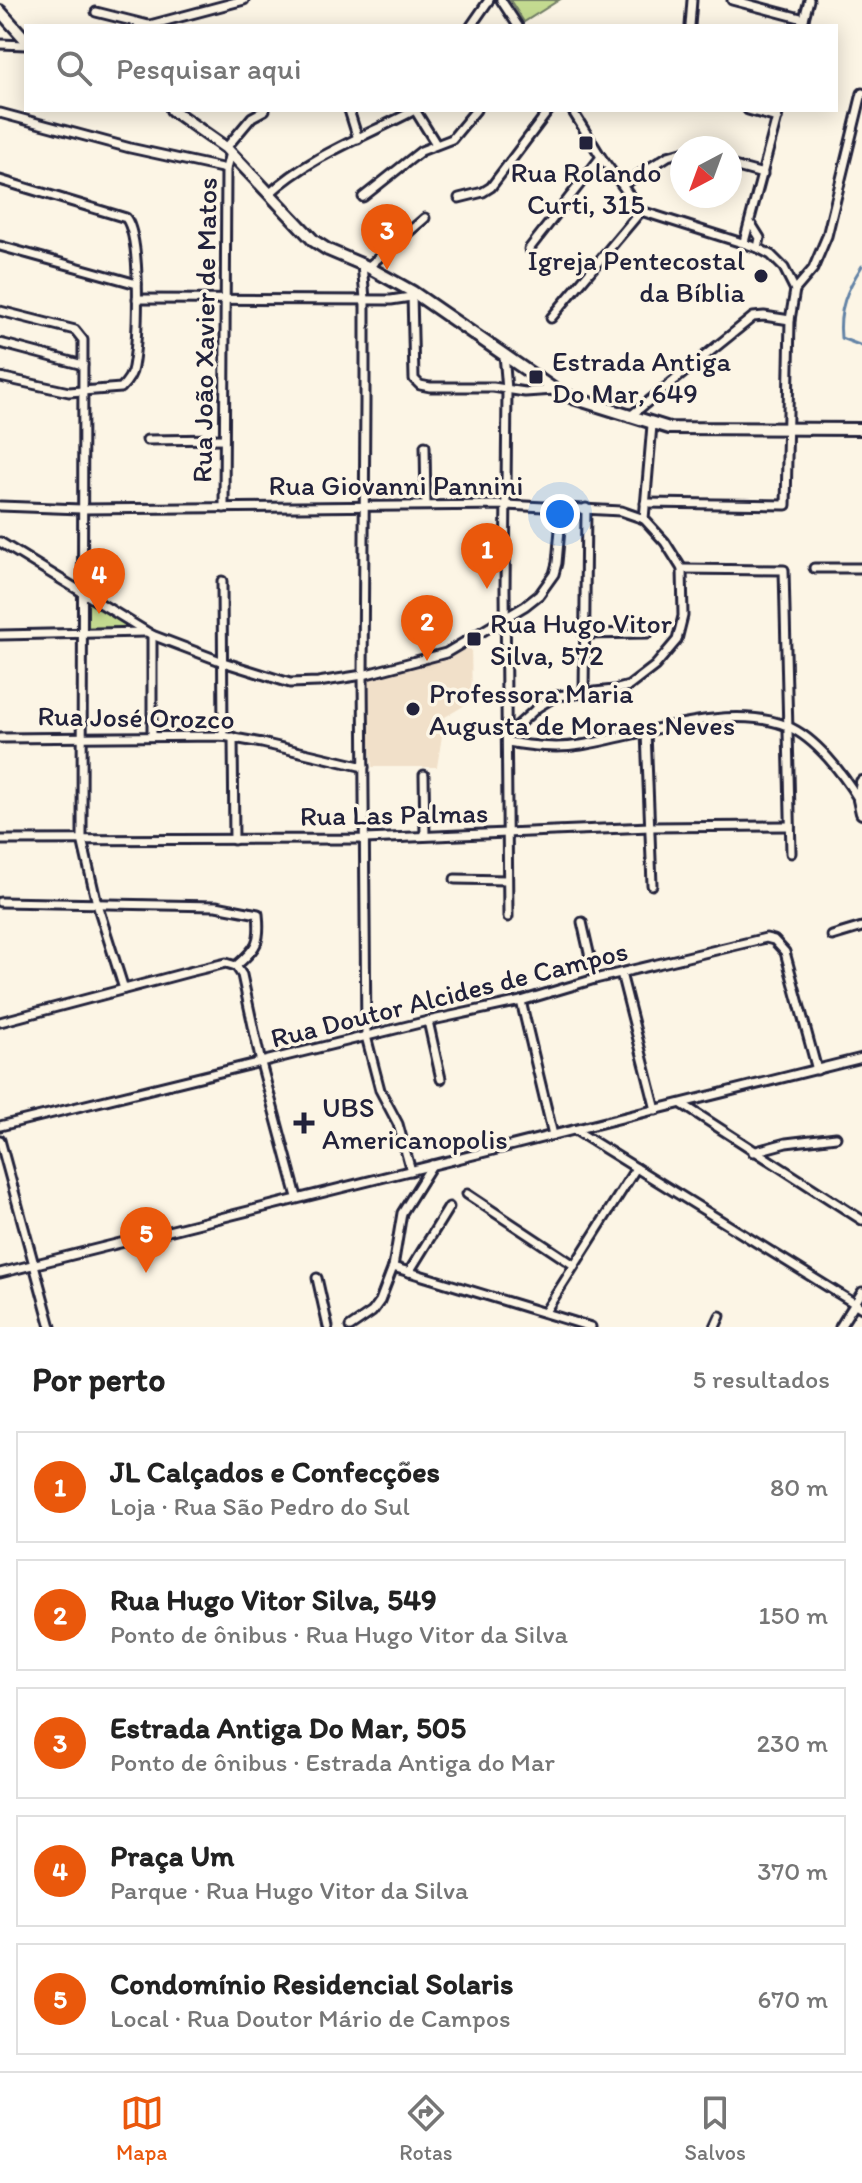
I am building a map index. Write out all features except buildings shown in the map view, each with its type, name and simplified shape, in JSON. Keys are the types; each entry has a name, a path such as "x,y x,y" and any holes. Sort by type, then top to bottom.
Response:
{"street":[{"path":"158,24 244,0"},
{"path":"472,24 489,0"},
{"path":"501,0 517,24"},
{"path":"690,24 692,0"},
{"path":"732,0 803,22 809,0"},
{"path":"0,11 24,41"},
{"path":"96,12 143,24"},
{"path":"0,44 24,43"},
{"path":"645,503 786,505 790,320 795,290 813,269 827,236 862,93"},
{"path":"175,112 228,150 314,241 365,266 412,295 555,390 652,425 683,429 862,429"},
{"path":"228,150 252,117 261,112"},
{"path":"350,112 358,139"},
{"path":"269,194 287,178 411,112"},
{"path":"416,112 439,143"},
{"path":"363,197 421,151 452,139 474,112"},
{"path":"459,198 491,187 547,112"},
{"path":"573,112 601,157 641,211 758,248 784,268 795,290"},
{"path":"0,113 142,151 226,169"},
{"path":"744,242 778,114"},
{"name":"Rua João Xavier de Matos","path":"224,508 228,150"},
{"path":"623,185 670,155"},
{"path":"529,249 601,157"},
{"path":"742,168 763,174"},
{"path":"0,180 126,218 132,231 137,284 133,366 126,383 119,389 55,390 0,377"},
{"path":"551,318 641,211"},
{"path":"365,266 425,218"},
{"path":"750,222 760,238 758,248"},
{"path":"0,246 137,284"},
{"path":"365,266 363,675 366,1036 380,1090 398,1124 411,1171"},
{"path":"137,299 365,299 412,295"},
{"path":"412,295 414,379 423,387 493,387 525,392 555,390"},
{"path":"0,311 70,328 82,335 82,839 97,904 124,989"},
{"path":"629,417 753,317 790,320"},
{"path":"0,343 83,365"},
{"path":"504,354 507,390 508,738 505,834 508,917"},
{"path":"508,738 547,700 556,696 629,686 668,652 682,628 682,569 665,542 644,519 652,425"},
{"path":"147,440 224,439"},
{"path":"425,446 426,505"},
{"name":"Rua Giovanni Pannini","path":"0,506 81,509 506,505 621,511 644,519"},
{"path":"0,542 148,634 290,683 318,682 363,675 446,653 539,595 554,574 557,563 562,507"},
{"path":"584,693 586,508"},
{"path":"814,568 862,568"},
{"path":"682,569 784,570 791,853"},
{"path":"222,581 223,736"},
{"path":"583,634 648,633"},
{"path":"0,635 148,634"},
{"path":"148,634 152,736"},
{"path":"508,738 544,747 579,746 683,722 756,720 786,726 814,746 851,788 859,800 862,813"},
{"path":"646,732 652,885"},
{"name":"Rua José Orozco","path":"0,738 223,736 364,767"},
{"path":"233,737 234,840"},
{"path":"424,775 425,836"},
{"path":"859,800 862,782"},
{"name":"Rua Las Palmas","path":"0,840 365,839 650,827 790,826"},
{"path":"455,879 507,880"},
{"path":"0,902 216,906 258,914 258,942 236,966"},
{"path":"582,922 595,979"},
{"path":"832,936 862,927"},
{"name":"Rua Doutor Alcides de Campos","path":"0,1126 521,1001 595,979 766,938 774,940 785,952 817,1070"},
{"path":"0,1022 226,963 236,966 242,975 261,1063 297,1197"},
{"path":"621,973 656,1110"},
{"path":"521,1001 553,1135"},
{"path":"428,1021 441,1079"},
{"path":"0,1273 862,1058"},
{"path":"682,1104 862,1220"},
{"path":"575,1130 858,1306"},
{"path":"753,1152 786,1143 836,1137"},
{"path":"0,1140 51,1327"},
{"path":"350,1327 372,1312 380,1301 393,1267 402,1213 432,1165"},
{"path":"545,1312 636,1168"},
{"path":"467,1194 574,1265"},
{"path":"409,1272 449,1207"},
{"path":"393,1267 591,1327"},
{"path":"317,1278 328,1327"},
{"path":"840,1327 858,1306 862,1292"},
{"path":"715,1327 720,1316"}],"shaded area":[{"name":"Professora Maria Augusta de Moraes Neves","path":"471,644 472,701 445,717 437,767 372,767 366,683 370,678 451,655"}],"green space":[{"path":"510,0 559,0 524,22"},
{"path":"91,601 129,624 129,629 88,629 85,626 86,606"}],"waterway":[{"path":"862,266 845,300 840,328 841,338 862,346"}],"place":[{"name":"Rua Rolando Curti, 315","path":"586,143"},
{"name":"Estrada Antiga Do Mar, 505","path":"387,270"},
{"name":"Igreja Pentecostal da Bíblia","path":"761,276"},
{"name":"Estrada Antiga Do Mar, 649","path":"536,377"},
{"name":"JL Calçados e Confecções","path":"487,589"},
{"name":"Praça Um","path":"99,614"},
{"name":"Rua Hugo Vitor Silva, 572","path":"474,639"},
{"name":"Rua Hugo Vitor Silva, 549","path":"427,661"},
{"name":"Professora Maria Augusta de Moraes Neves","path":"413,709"},
{"name":"UBS Americanopolis","path":"304,1123"},
{"name":"Condomínio Residencial Solaris","path":"146,1273"}]}
